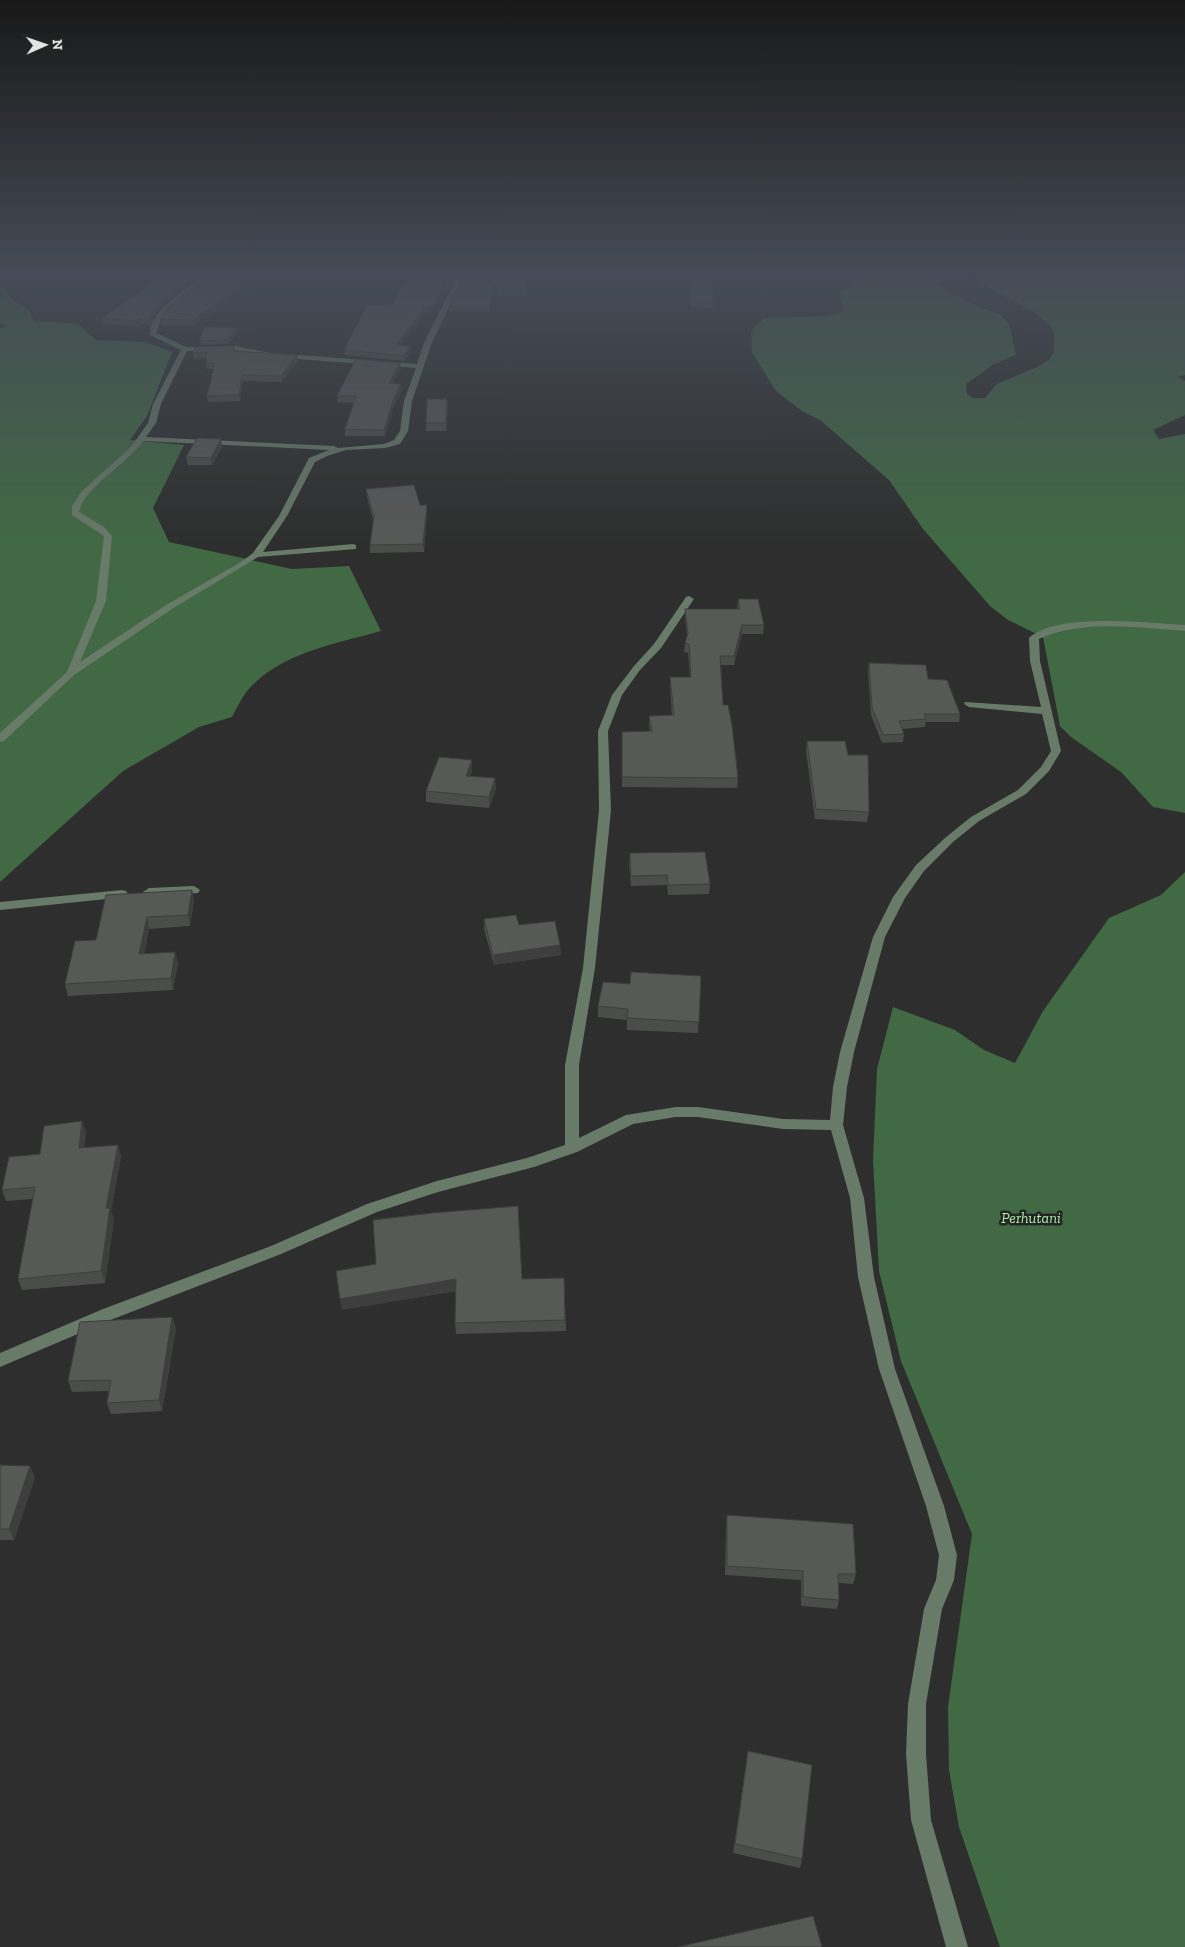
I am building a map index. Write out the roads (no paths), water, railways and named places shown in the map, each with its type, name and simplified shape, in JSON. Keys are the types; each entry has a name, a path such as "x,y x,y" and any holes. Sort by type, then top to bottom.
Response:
{"street":[{"path":"71,673 101,601 108,536 104,531 82,520 75,513 76,506 85,493 134,449 152,424 158,404 177,366"},
{"path":"141,438 342,448 385,446 397,442 404,430 408,401 420,366"},
{"path":"0,739 71,673 169,607 244,564 256,555 283,516 312,460 342,448"},
{"path":"256,555 353,547"},
{"path":"572,1148 572,1065 589,968 605,810 603,731 617,696 637,668 658,646 689,599"},
{"path":"957,1947 921,1820 916,1754 917,1704 934,1609 945,1580 948,1555 932,1498 887,1369 866,1277 857,1198 836,1124 840,1087 878,938 895,905 920,868 949,840 976,818 1022,792 1046,770 1056,751 1035,661 1034,638 1046,631 1069,626 1126,625 1185,628"},
{"path":"969,704 1047,711"},
{"path":"0,906 57,899 194,890"},
{"path":"0,1360 108,1314 276,1250 372,1208 437,1187 530,1163 572,1148 611,1126 631,1119 676,1112 719,1114 755,1122 836,1124"}],"park label":[{"name":"Perhutani","path":"1031,1218"}]}
